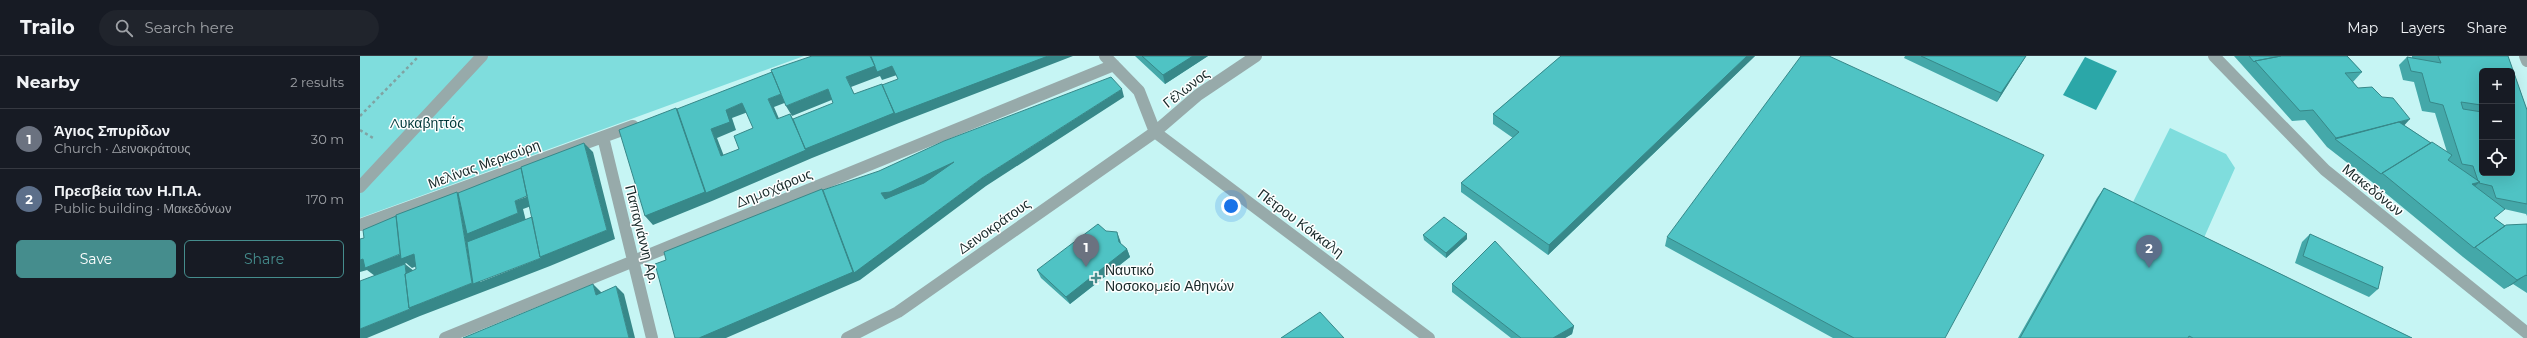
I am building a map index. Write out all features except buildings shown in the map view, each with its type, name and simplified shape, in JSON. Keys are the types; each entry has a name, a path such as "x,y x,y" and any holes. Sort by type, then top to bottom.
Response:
{"street":[{"path":"360,187 482,56"},
{"path":"1105,56 1139,91 1155,132"},
{"name":"Γέλωνος","path":"1155,132 1198,95 1256,56"},
{"name":"Μακεδόνων","path":"2214,56 2325,170 2527,333"},
{"path":"2525,56 2527,60"},
{"name":"Δημοχάρους","path":"445,338 1114,65"},
{"name":"Μελίνας Μερκούρη","path":"360,225 647,121"},
{"name":"Δεινοκράτους","path":"847,338 898,312 1155,132"},
{"name":"Πέτρου Κόκκαλη","path":"1155,132 1429,338"},
{"name":"Παπαγιάννη Αρ.","path":"603,137 652,338"}],"path":[{"path":"360,116 419,56"}],"green space":[{"name":"Λυκαβηττός","path":"360,56 804,56 360,218"},
{"path":"2170,128 2226,154 2235,168 2203,240 2131,206"}],"shaded area":[{"path":"2085,57 2117,71 2096,110 2063,95"}],"place":[{"name":"Άγιος Σπυρίδων","path":"1086,267"},
{"name":"Πρεσβεία των Η.Π.Α.","path":"2149,268"},
{"name":"Ναυτικό Νοσοκομείο Αθηνών","path":"1096,278"}]}
